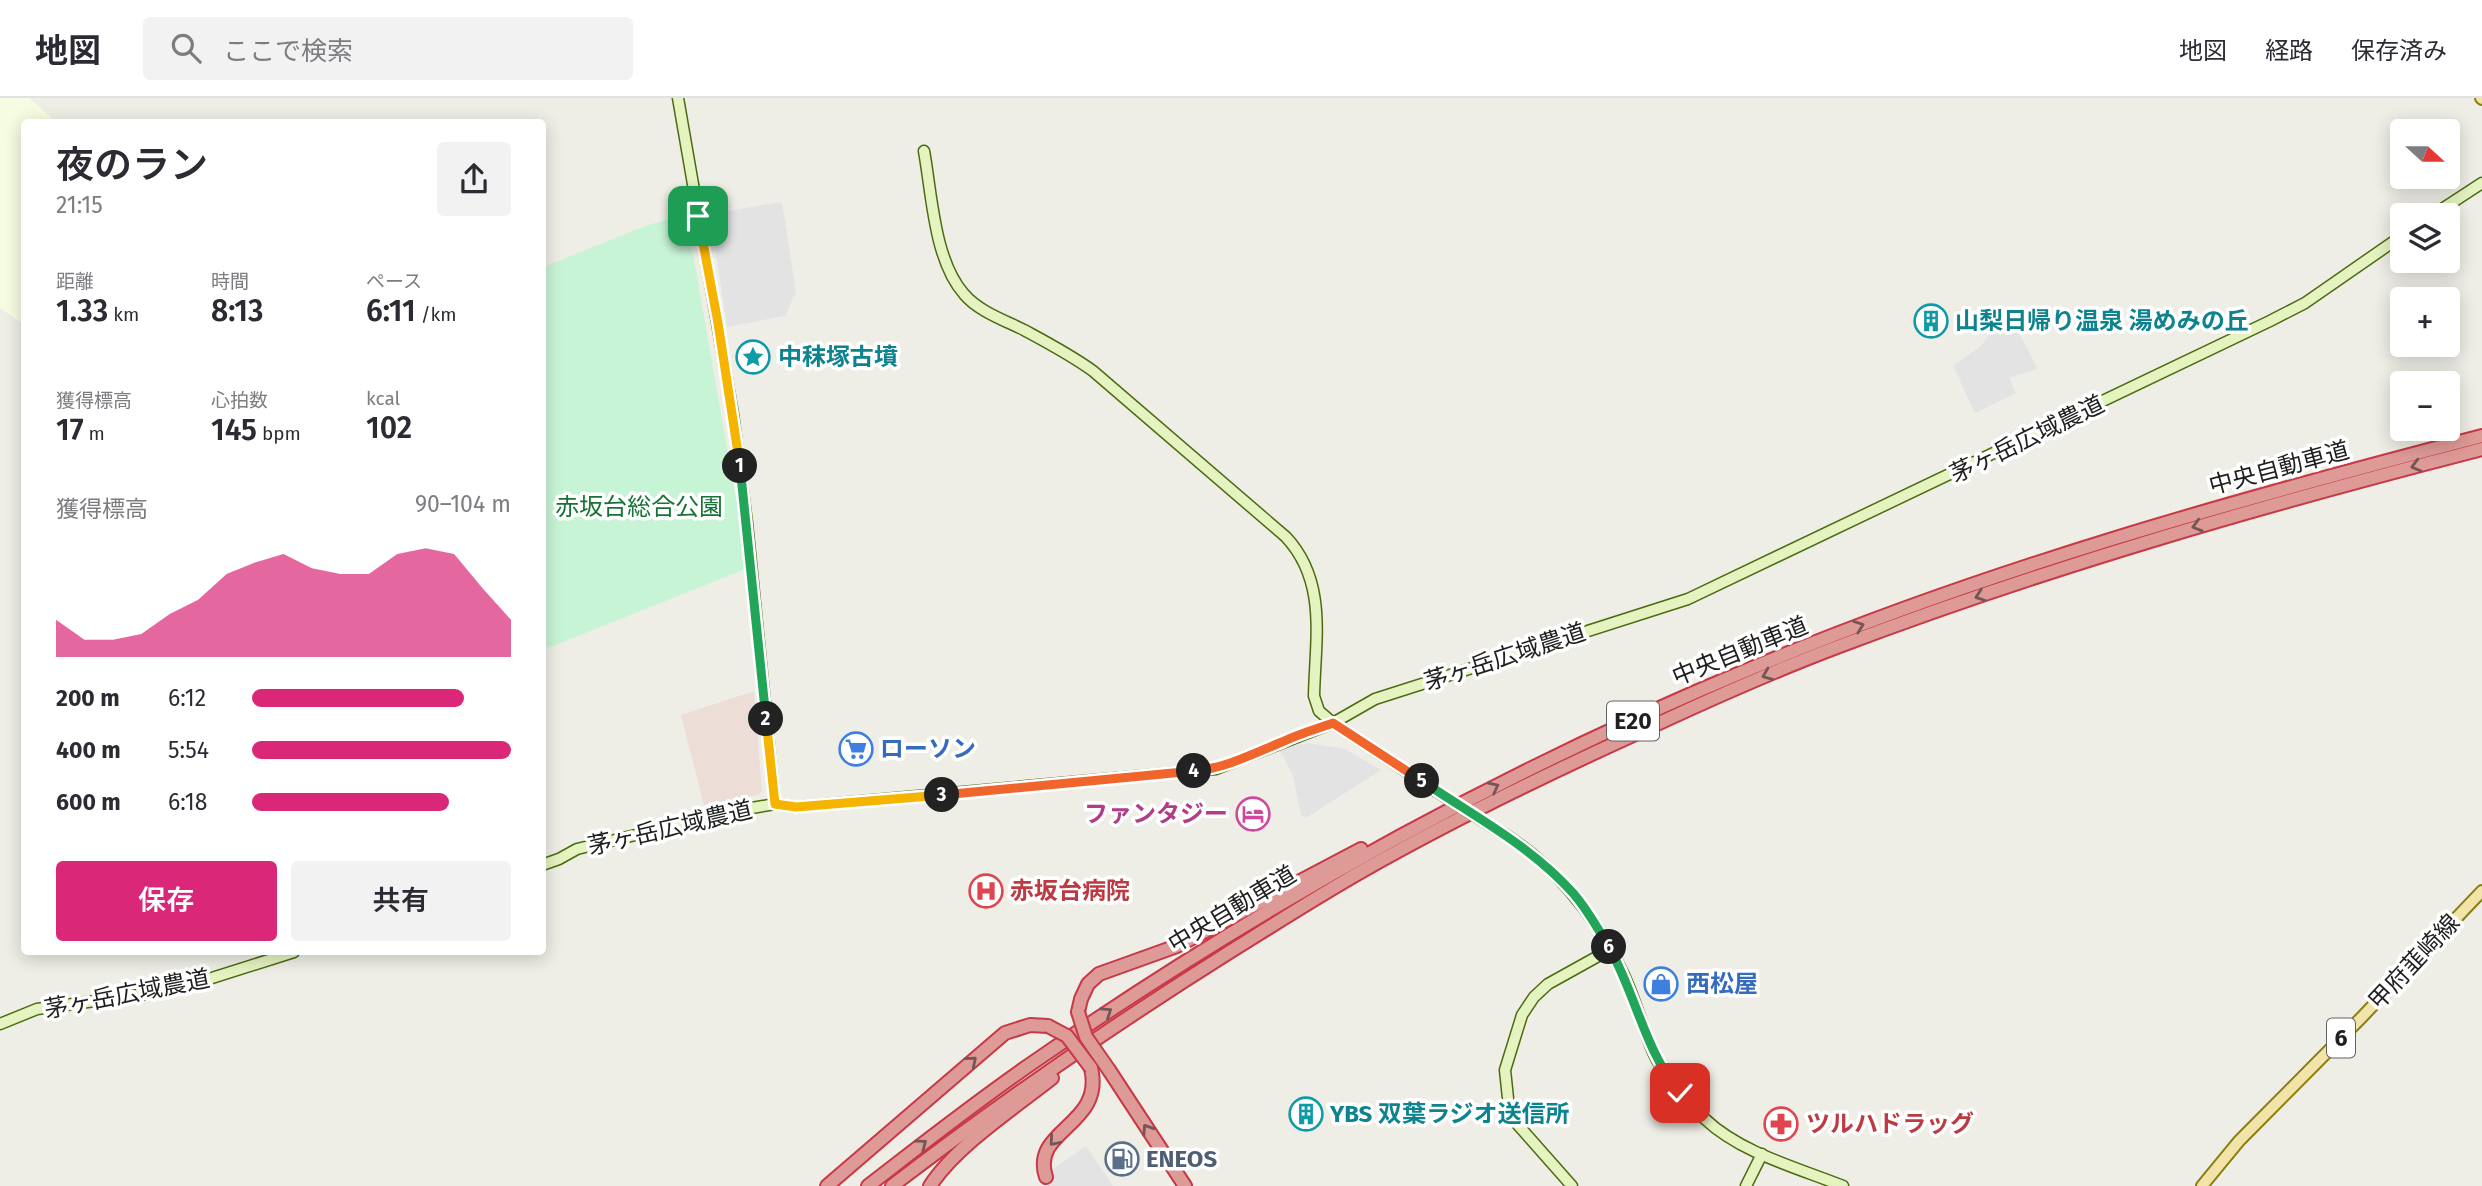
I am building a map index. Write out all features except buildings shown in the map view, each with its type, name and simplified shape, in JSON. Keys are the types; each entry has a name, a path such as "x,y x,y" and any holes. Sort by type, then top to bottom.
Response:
{"highway":[{"name":"中央自動車道","path":"868,1186 1038,1059 1131,996 1353,861 1447,811 1672,702 1832,636 2059,555 2170,521 2482,436"},
{"name":"中央自動車道","path":"892,1186 964,1131 1140,1009 1359,873 1581,758 1759,679 1848,643 2062,568 2261,507 2482,449"},
{"path":"1185,1186 1086,1037 1079,1012 1088,984 1099,974 1177,946 1343,857 1447,811"},
{"path":"930,1186 948,1164 974,1140 1140,1009"},
{"path":"827,1186 1005,1034 1030,1025 1048,1026 1067,1036 1091,1068 1093,1086 1087,1105 1048,1146 1043,1162 1046,1177"}],"main road":[{"name":"甲府韮崎線","path":"2202,1186 2239,1141 2482,891"}],"street":[{"path":"678,98 733,414 747,523 775,804"},
{"path":"924,151 943,255 954,280 965,296 999,318 1066,352 1093,371 1299,551 1315,589 1314,696 1318,710 1333,723 1494,828 1549,870 1574,894 1611,949 1654,1053 1668,1079 1706,1120 1762,1154 1843,1186"},
{"path":"2451,203 2482,183"},
{"name":"茅ヶ岳広域農道","path":"546,863 577,849 775,804 796,807 1216,769 1333,723 1376,699 1688,599 2270,321 2305,303 2390,244"},
{"path":"1572,1186 1518,1125 1509,1108 1505,1070 1522,1015 1534,997 1548,984 1611,949"},
{"name":"茅ヶ岳広域農道","path":"0,1024 37,1009 174,990 285,955"},
{"path":"1746,1186 1762,1154"}],"shaded area":[{"path":"0,98 29,98 54,119 21,119 21,323 0,308"},
{"path":"782,202 796,292 785,316 727,327 710,214"},
{"path":"2007,310 2038,369 2009,378 2016,393 1975,413 1953,366 1981,346"},
{"path":"754,691 762,791 758,795 704,805 681,715"},
{"path":"1308,743 1345,749 1381,770 1306,818 1301,815 1293,775 1279,749"},
{"path":"1086,1146 1113,1186 1045,1186 1040,1178"}],"green space":[{"name":"赤坂台総合公園","path":"682,216 687,219 748,568 546,649 546,266 648,225"},
{"name":"中秣塚古墳","path":"753,345 762,348 765,357 762,366 753,369 744,366 741,357 744,348"}],"place":[{"name":"山梨日帰り温泉 湯めみの丘","path":"1931,321"},
{"name":"中秣塚古墳","path":"753,357"},
{"name":"ローソン","path":"856,749"},
{"name":"ファンタジー","path":"1253,814"},
{"name":"赤坂台病院","path":"986,891"},
{"name":"西松屋","path":"1661,984"},
{"name":"YBS 双葉ラジオ送信所","path":"1306,1114"},
{"name":"ツルハドラッグ","path":"1781,1124"},
{"name":"ENEOS","path":"1122,1159"}],"route":[{"path":"698,216 733,414 747,523 775,804 796,807 1216,769 1284,740 1333,723 1499,831 1549,870 1574,894 1611,949 1654,1053 1668,1079 1680,1093"}]}
